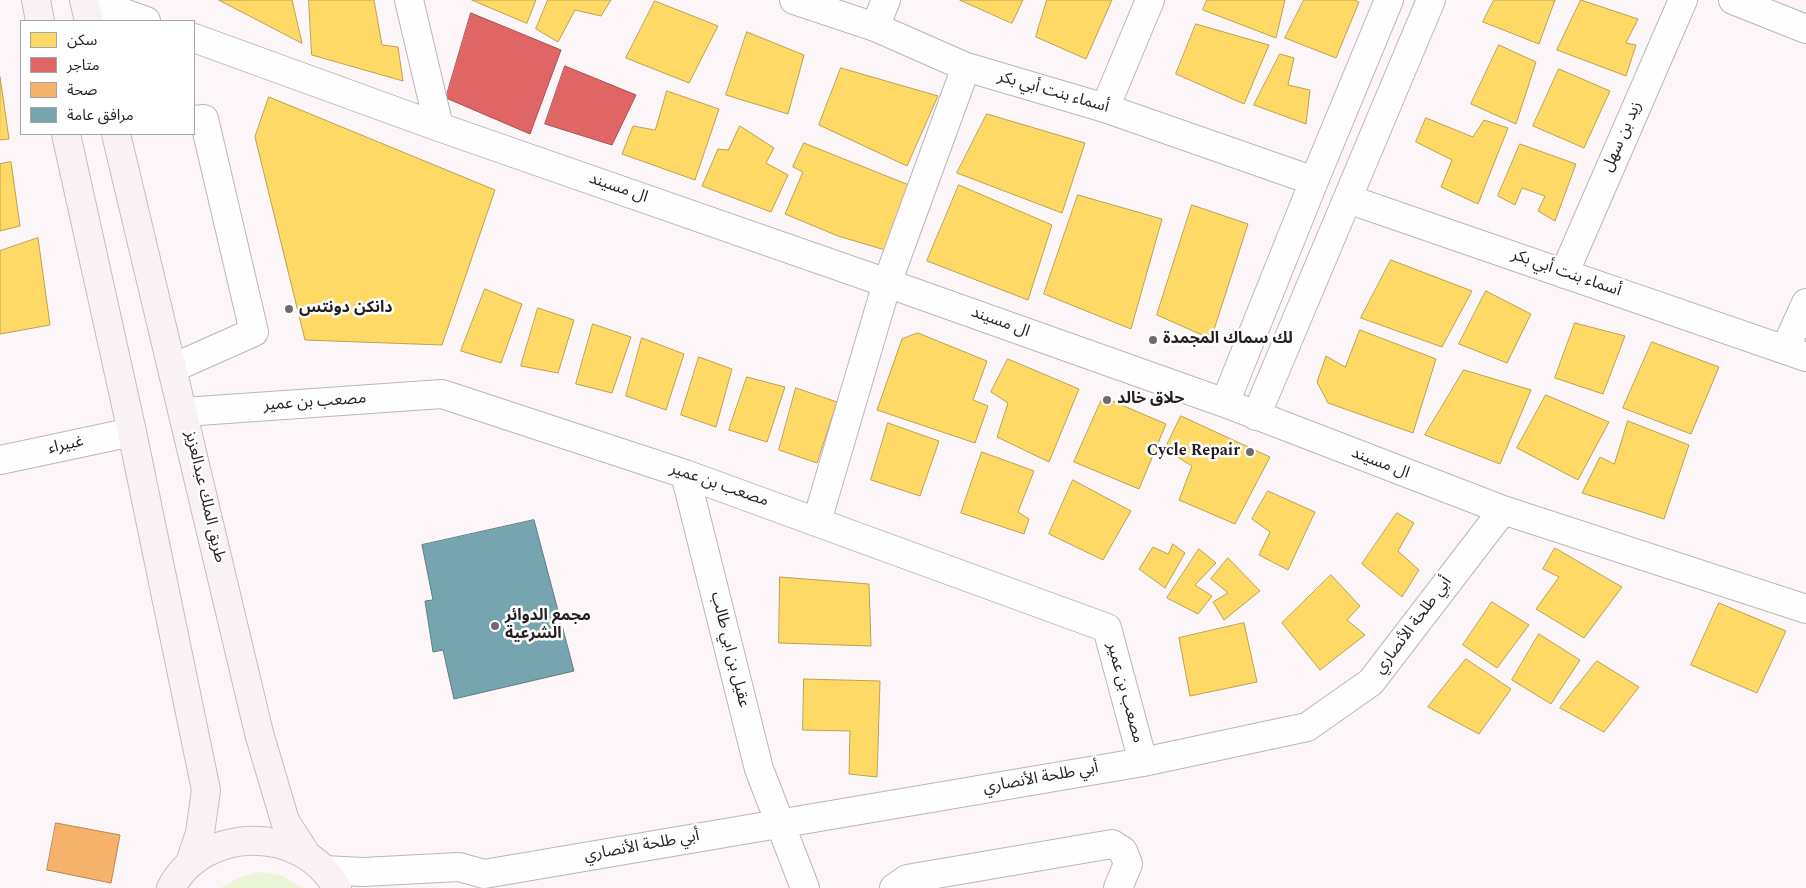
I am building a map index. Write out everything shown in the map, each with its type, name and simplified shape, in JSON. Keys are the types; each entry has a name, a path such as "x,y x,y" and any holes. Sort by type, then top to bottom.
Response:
{"main road":[{"path":"36,0 40,20"},
{"path":"85,0 89,20"},
{"path":"66,135 132,432 206,790 200,833 190,863"},
{"name":"طريق الملك عبدالعزيز","path":"116,135 184,412 259,733 285,821 322,871"},
{"path":"171,887 180,873 190,863 217,847 247,840 278,842 322,871"}],"street":[{"path":"85,0 143,20"},
{"path":"408,0 440,127"},
{"name":"أسماء بنت أبي بكر","path":"794,0 875,28 966,67 1106,108 1314,181"},
{"path":"875,28 886,0"},
{"path":"1106,108 1150,0"},
{"path":"1225,403 1389,0"},
{"path":"1256,416 1431,0"},
{"name":"زيد بن سهل","path":"1564,274 1683,0"},
{"path":"1733,0 1806,29"},
{"name":"ال مسيند","path":"195,38 440,127 1225,403 1503,510 1806,609"},
{"path":"817,521 887,283 966,67"},
{"path":"173,368 254,332 204,119 195,120"},
{"name":"أسماء بنت أبي بكر","path":"1348,199 1796,353"},
{"path":"1796,353 1806,303"},
{"name":"مصعب بن عمير","path":"184,412 442,394 685,474 817,521 1107,628 1143,762"},
{"name":"غبيراء","path":"0,460 132,432"},
{"name":"عقيل بن ابي طالب","path":"685,474 759,769 805,888"},
{"name":"أبي طلحة الأنصاري","path":"322,871 363,872 458,867 473,881 781,824 1143,762 1307,727 1371,682 1503,510"},
{"path":"894,888 907,879 1112,844 1123,851 1128,864 1118,888"}],"green space":[{"path":"260,872 281,875 302,888 221,888 240,877"}],"building: سكن":[{"path":"219,0 292,0 302,43"},
{"path":"309,0 374,0 382,45 398,47 403,81 312,55"},
{"path":"472,0 536,0 527,23"},
{"path":"548,0 611,0 601,16 575,10 558,42 536,29"},
{"path":"960,0 1023,0 1012,23"},
{"path":"1047,0 1112,0 1086,59 1036,37"},
{"path":"1207,0 1285,0 1276,38 1203,10"},
{"path":"1304,0 1355,0 1359,2 1336,58 1285,38"},
{"path":"1494,0 1555,0 1539,44 1483,22"},
{"path":"1581,0 1638,19 1626,43 1636,45 1626,76 1557,50"},
{"path":"655,1 718,26 689,83 626,58"},
{"path":"1196,24 1269,45 1244,104 1176,74"},
{"path":"747,32 804,55 788,114 726,95"},
{"path":"1499,45 1536,62 1516,124 1471,104"},
{"path":"1280,54 1294,58 1288,85 1310,90 1306,124 1254,105"},
{"path":"841,68 938,96 907,166 819,125"},
{"path":"1559,69 1610,91 1584,148 1533,126"},
{"path":"0,77 9,139 0,140"},
{"path":"667,91 719,109 695,180 622,154 633,126 655,130"},
{"path":"269,97 495,190 442,345 305,340 255,137"},
{"path":"987,114 1085,143 1062,213 957,173"},
{"path":"1426,118 1473,137 1484,120 1508,128 1478,204 1441,187 1452,160 1416,142"},
{"path":"740,126 774,148 766,163 788,175 771,212 702,186 718,149 728,150"},
{"path":"804,143 914,187 885,250 838,236 785,214 803,172 793,167"},
{"path":"1520,144 1576,164 1555,221 1538,211 1545,196 1522,188 1515,205 1498,196"},
{"path":"11,162 20,226 0,231 0,164"},
{"path":"959,185 1052,225 1028,300 927,261"},
{"path":"1078,195 1162,219 1131,329 1044,294"},
{"path":"1192,205 1248,224 1211,339 1157,315"},
{"path":"38,238 50,325 0,334 0,251"},
{"path":"1391,260 1472,291 1442,347 1361,318"},
{"path":"485,289 522,304 501,363 461,351"},
{"path":"1486,291 1531,314 1507,363 1459,344"},
{"path":"538,308 574,320 558,373 521,366"},
{"path":"1575,323 1625,336 1603,394 1555,378"},
{"path":"593,324 631,337 612,393 576,384"},
{"path":"1360,330 1436,359 1413,433 1328,403 1317,382 1326,356 1345,367"},
{"path":"918,333 987,361 973,400 988,406 975,443 877,410 902,339"},
{"path":"642,338 684,354 666,410 626,396"},
{"path":"1652,342 1719,367 1691,434 1623,408"},
{"path":"699,357 732,369 716,427 681,415"},
{"path":"1008,359 1079,389 1049,462 997,437 1008,403 991,392"},
{"path":"1464,370 1531,390 1500,464 1425,435"},
{"path":"747,377 785,387 767,442 729,430"},
{"path":"796,388 837,402 817,463 779,450"},
{"path":"1546,395 1609,422 1578,480 1517,448"},
{"path":"1103,397 1166,424 1139,489 1074,462"},
{"path":"1181,416 1270,457 1235,524 1179,500 1192,466 1165,449"},
{"path":"1628,421 1689,445 1664,519 1582,493 1600,457 1614,464"},
{"path":"888,423 939,441 920,496 871,480"},
{"path":"982,452 1034,471 1018,512 1029,519 1024,534 961,513"},
{"path":"1073,480 1131,511 1103,560 1049,534"},
{"path":"1268,491 1315,512 1288,570 1259,555 1270,532 1252,519"},
{"path":"1397,513 1414,523 1398,551 1419,570 1402,597 1362,564"},
{"path":"1173,544 1185,553 1165,588 1139,569 1153,547 1168,554"},
{"path":"1555,548 1622,587 1584,638 1536,609 1559,577 1543,569"},
{"path":"1199,549 1216,563 1195,585 1212,596 1198,614 1167,598"},
{"path":"1228,558 1260,591 1224,620 1213,602 1228,593 1211,579"},
{"path":"1331,575 1360,606 1347,620 1365,635 1320,670 1282,623"},
{"path":"780,577 869,584 871,646 779,643"},
{"path":"1492,602 1529,625 1497,668 1463,645"},
{"path":"1719,603 1786,631 1757,693 1691,665"},
{"path":"1244,623 1257,682 1190,696 1179,638"},
{"path":"1539,634 1580,660 1551,704 1512,680"},
{"path":"1466,659 1511,689 1479,734 1428,707"},
{"path":"1597,661 1639,687 1604,732 1560,708"},
{"path":"804,679 880,681 877,777 849,774 850,731 803,730"}],"building: متاجر":[{"path":"471,13 561,50 530,134 446,98"},
{"path":"565,66 636,95 612,145 545,124"}],"building: صحة":[{"path":"56,823 120,835 111,883 47,870"}],"building: مرافق عامة":[{"name":"مجمع الدوائر الشرعية","path":"534,520 574,671 454,699 443,650 433,652 425,601 433,600 422,545"}],"place":[{"name":"دانكن دونتس","path":"289,309"},
{"name":"لك سماك المجمدة","path":"1153,340"},
{"name":"حلاق خالد","path":"1107,400"},
{"name":"Cycle Repair","path":"1250,452"},
{"name":"مجمع الدوائر الشرعية","path":"495,626"}]}
